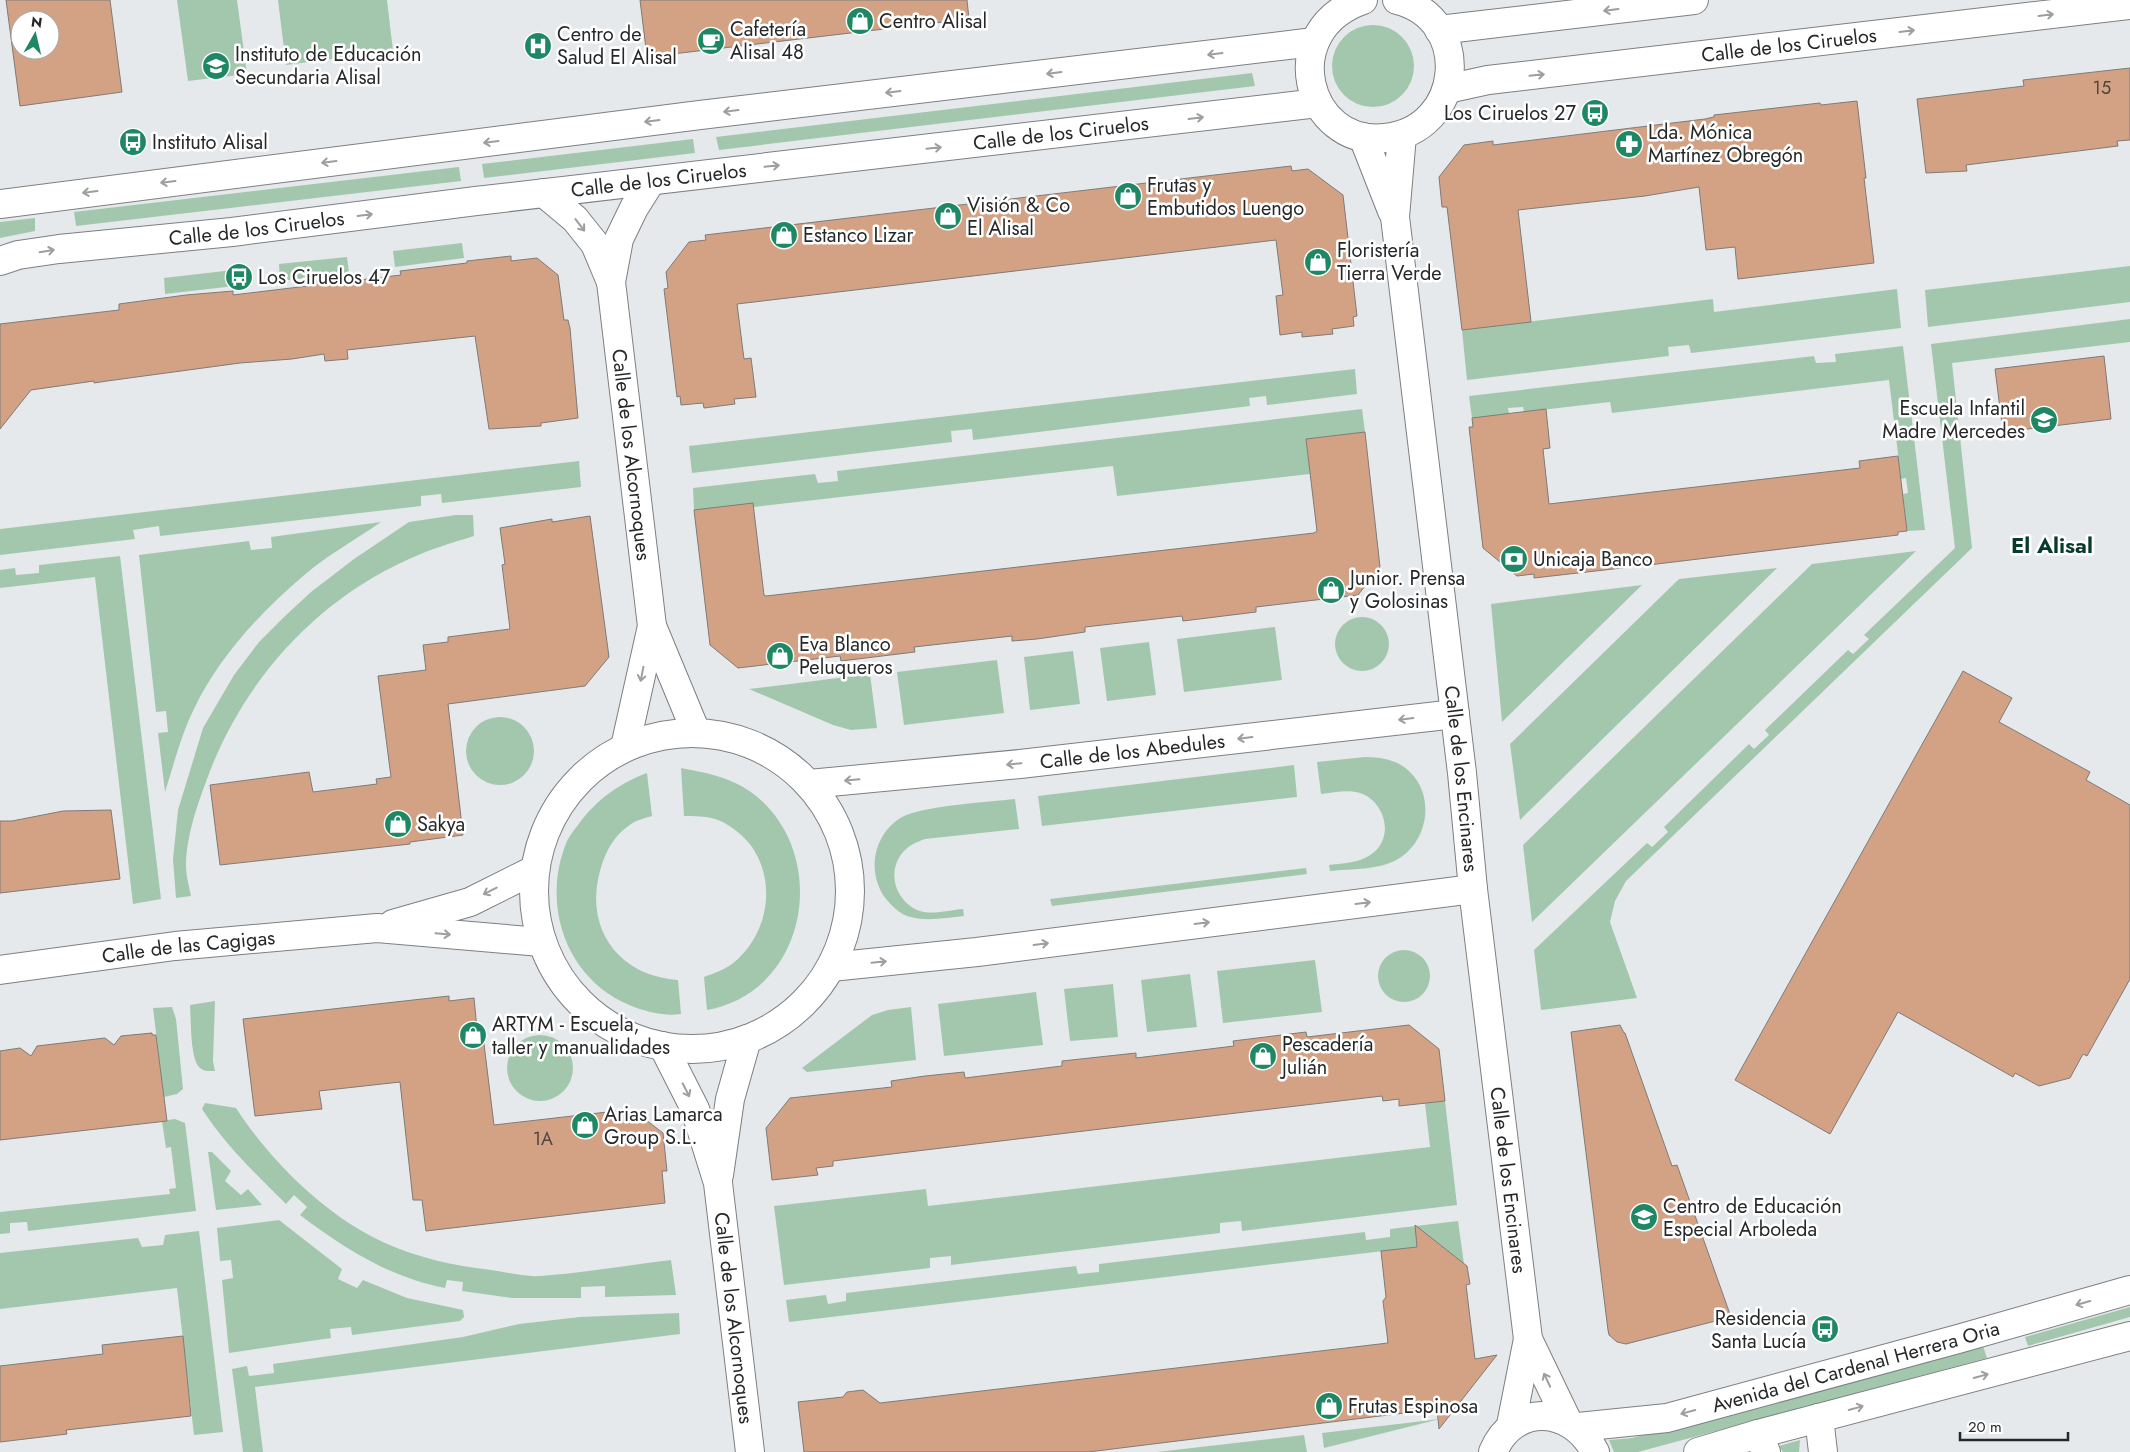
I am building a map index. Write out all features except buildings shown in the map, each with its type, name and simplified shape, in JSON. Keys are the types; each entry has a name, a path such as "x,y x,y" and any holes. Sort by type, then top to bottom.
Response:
{"street":[{"path":"1352,2 1330,18 1314,42 1309,65 1311,84 1318,103 1330,118 1346,130 1363,137 1384,139 1402,135 1419,127 1428,120 1443,101 1448,89 1450,75 1450,61 1445,40 1439,30 1428,16 1411,5 1397,0"},
{"path":"1439,30 1694,0"},
{"name":"Calle de los Ciruelos","path":"1448,89 1488,80 2130,5"},
{"path":"0,204 700,115 1314,42"},
{"name":"Calle de los Ciruelos","path":"0,261 59,249 232,232 652,180 1318,103"},
{"name":"Calle de los Encinares","path":"1402,135 1395,217 1455,714 1473,889 1528,1339 1511,1425"},
{"name":"Calle de los Encinares","path":"1363,137 1395,217"},
{"name":"Calle de los Alcornoques","path":"611,282 619,239 634,208 652,180"},
{"name":"Calle de los Alcornoques","path":"544,193 575,219 595,244 611,282 652,626 696,732"},
{"name":"Calle de los Alcornoques","path":"626,747 652,626"},
{"name":"Calle de los Abedules","path":"809,784 1020,764 1455,714"},
{"path":"696,732 727,736 757,746 785,762 809,784 829,810 842,840 849,872 850,905 844,937 831,967 816,990 797,1010 775,1026 747,1039 724,1046 697,1049 663,1046 631,1037 602,1021 582,1004 556,972 541,942 534,909 534,870 544,831 564,796 591,768 626,747 662,734 696,732"},
{"name":"Calle de las Cagigas","path":"377,928 470,902 534,870"},
{"path":"831,967 977,952 1473,889"},
{"name":"Calle de las Cagigas","path":"0,970 175,946 377,928 541,942"},
{"name":"Calle de los Alcornoques","path":"718,1183 730,1098 747,1039"},
{"name":"Calle de los Alcornoques","path":"663,1046 695,1109 718,1183 750,1452"},
{"name":"Avenida del Cardenal Herrera Oria","path":"1511,1425 1529,1417 1548,1415 1572,1424 1667,1418 2130,1290"},
{"name":"Avenida del Cardenal Herrera Oria","path":"1698,1452 1762,1443 1820,1418 2130,1336"},
{"name":"Calle de los Encinares","path":"1528,1339 1572,1424"},
{"path":"1820,1418 1823,1452"},
{"path":"1572,1424 1589,1439 1595,1452"},
{"path":"1493,1452 1498,1440 1511,1425"}],"green space":[{"path":"177,0 237,0 247,74 188,81"},
{"path":"278,0 387,0 393,51 286,65"},
{"path":"1373,25 1389,28 1402,37 1411,50 1414,66 1411,82 1402,95 1389,104 1373,107 1357,104 1344,95 1335,82 1332,66 1335,50 1344,37 1357,28"},
{"path":"1252,73 1255,86 719,150 716,137"},
{"path":"693,139 695,153 484,178 482,164"},
{"path":"459,167 461,181 76,226 74,212"},
{"path":"35,218 35,231 0,238 0,222"},
{"path":"462,243 464,258 395,267 393,251"},
{"path":"347,257 349,273 280,281 279,264"},
{"path":"2130,266 2130,302 1928,327 1925,290"},
{"path":"233,270 235,286 165,294 164,278"},
{"path":"1897,289 1901,328 1691,353 1689,345 1668,347 1669,356 1467,380 1462,330 1713,299 1714,312"},
{"path":"2130,319 2130,342 1952,363 1972,548 1626,881 1615,901 1610,922 1637,998 1541,1010 1534,950 1647,843 1652,847 1668,832 1664,827 1749,744 1754,749 1769,735 1765,730 1848,650 1853,654 1869,639 1864,635 1955,548 1931,344"},
{"path":"1903,346 1925,530 1907,531 1903,494 1908,493 1906,478 1901,479 1889,380 1612,413 1610,402 1524,412 1523,407 1508,408 1509,414 1472,418 1469,396 1814,356 1816,363 1836,362 1835,354"},
{"path":"1355,369 1357,394 1267,405 1266,396 1249,398 1250,406 973,440 972,429 951,431 952,442 692,473 689,446"},
{"path":"1362,409 1365,432 1306,439 1310,474 1117,496 1113,466 754,507 753,504 694,510 693,488 815,474 818,483 838,481 837,471"},
{"path":"579,461 581,487 442,503 441,494 421,496 421,506 160,536 159,526 133,530 135,539 0,555 0,529"},
{"path":"456,515 473,515 474,536 407,560 374,577 343,597 288,646 264,675 243,705 225,737 210,771 188,842 186,870 191,896 176,898 173,859 178,810 203,728 234,675 259,642 284,617 311,592 354,559 409,522"},
{"path":"381,522 311,569 241,637 215,672 189,719 165,792 158,733 168,732 166,711 156,712 139,555 249,541 251,550 272,548 271,537"},
{"path":"1916,551 1532,922 1523,845 1812,564"},
{"path":"120,556 161,899 133,904 95,577 0,588 0,570 15,568 16,575 39,573 39,565"},
{"path":"1777,568 1520,820 1510,744 1679,579"},
{"path":"1642,585 1502,722 1491,604"},
{"path":"1362,617 1372,619 1381,625 1387,634 1389,644 1387,654 1381,663 1372,669 1362,671 1352,669 1343,663 1337,654 1335,644 1337,634 1343,625 1352,619"},
{"path":"1275,627 1282,680 1184,692 1177,639"},
{"path":"1149,642 1156,695 1107,701 1100,648"},
{"path":"1073,651 1080,704 1030,710 1024,657"},
{"path":"997,660 1004,713 904,725 897,672"},
{"path":"870,674 877,728 851,730 833,725 749,689"},
{"path":"500,717 513,720 524,727 531,738 534,751 531,764 524,775 513,782 500,785 487,782 476,775 469,764 466,751 469,738 476,727 487,720"},
{"path":"1365,757 1395,762 1408,770 1418,782 1423,795 1425,809 1424,824 1410,850 1391,863 1374,867 1330,871 1329,865 1358,861 1373,853 1380,846 1384,837 1384,819 1375,803 1360,793 1351,791 1321,794 1317,762"},
{"path":"1294,765 1297,797 1042,826 1038,796"},
{"path":"681,768 729,780 755,795 779,821 794,852 800,885 797,919 787,950 768,977 741,998 707,1010 704,977 729,966 745,952 761,923 766,890 764,873 758,858 749,843 742,836 729,826 715,819 684,816"},
{"path":"647,773 652,816 638,820 625,828 611,844 600,871 596,892 597,912 602,930 611,946 623,959 657,977 678,980 681,1014 655,1013 639,1009 615,998 596,984 581,968 570,949 562,929 557,907 560,863 567,841 571,835 600,800 627,782"},
{"path":"1015,799 1019,829 925,839 905,850 895,867 894,876 899,893 911,907 925,912 963,909 964,916 935,919 914,918 901,913 886,899 876,878 875,866 879,844 884,833 892,824 902,817 924,810"},
{"path":"1306,868 1307,874 1052,906 1050,899"},
{"path":"1404,950 1418,954 1426,962 1430,976 1426,990 1418,998 1404,1002 1390,998 1382,990 1378,976 1382,962 1390,954"},
{"path":"1315,960 1322,1012 1223,1023 1217,971"},
{"path":"1190,974 1197,1027 1147,1032 1141,980"},
{"path":"1113,984 1118,1037 1070,1041 1064,989"},
{"path":"1036,992 1043,1045 944,1056 938,1004"},
{"path":"215,1001 213,1061 215,1071 207,1071 200,1068 194,1057 190,1005"},
{"path":"172,1007 176,1019 183,1089 177,1094 164,1097 153,1008"},
{"path":"911,1007 916,1060 807,1072 802,1068 872,1015 888,1010"},
{"path":"533,1035 547,1035 559,1040 568,1049 573,1061 571,1081 564,1092 547,1101 533,1101 521,1096 512,1087 507,1075 507,1061 512,1049 521,1040"},
{"path":"1445,1101 1457,1205 1242,1231 1241,1221 1220,1223 1220,1233 951,1265 951,1256 930,1258 930,1268 784,1285 774,1206 926,1189 928,1206 1430,1147 1425,1103"},
{"path":"205,1103 236,1108 265,1148 302,1186 342,1218 363,1232 385,1243 424,1257 451,1264 534,1276 573,1273 671,1260 676,1295 605,1297 605,1286 581,1287 581,1298 512,1298 462,1291 463,1282 447,1280 445,1288 405,1277 351,1250 300,1215 307,1207 294,1195 286,1204 241,1159 221,1135 202,1109"},
{"path":"175,1119 185,1123 196,1211 28,1231 27,1222 10,1223 10,1233 0,1234 0,1212 170,1194 169,1189 176,1188 171,1147 166,1148 162,1121"},
{"path":"208,1152 212,1152 231,1171 225,1181 241,1195 248,1189 262,1205 216,1210"},
{"path":"279,1220 342,1269 338,1279 357,1288 363,1280 407,1298 463,1310 464,1317 460,1321 352,1335 351,1327 330,1329 331,1338 229,1353 222,1280 233,1278 231,1260 220,1261 217,1228"},
{"path":"1458,1221 1464,1264 1435,1241 1417,1247 789,1322 786,1300 826,1295 828,1304 846,1301 846,1293 1076,1266 1078,1274 1099,1272 1099,1264 1365,1232 1366,1240 1390,1237 1390,1229"},
{"path":"199,1231 223,1432 194,1435 177,1288 0,1309 0,1253 138,1238 142,1247 163,1245 165,1235"},
{"path":"2130,1307 2130,1317 2028,1346 2025,1337"},
{"path":"679,1313 680,1334 255,1387 263,1452 243,1452 232,1369 247,1366 249,1376 274,1373 273,1364 463,1337 519,1324 580,1317"},
{"path":"1983,1346 1987,1358 1638,1452 1614,1452 1609,1440 1632,1438"},
{"path":"1440,1419 1324,1448 1322,1433"},
{"path":"1304,1435 1307,1452 1157,1452"},
{"path":"1800,1440 1799,1452 1783,1452 1779,1446"}],"place":[{"name":"Centro Alisal","path":"860,21"},
{"name":"Cafetería Alisal 48","path":"711,41"},
{"name":"Centro de Salud El Alisal","path":"538,46"},
{"name":"Instituto de Educación Secundaria Alisal","path":"216,66"},
{"name":"Los Ciruelos 27","path":"1595,113"},
{"name":"Instituto Alisal","path":"133,142"},
{"name":"Lda. Mónica Martínez Obregón","path":"1629,144"},
{"name":"Frutas y Embutidos Luengo","path":"1128,196"},
{"name":"Visión & Co El Alisal","path":"948,216"},
{"name":"Estanco Lizar","path":"784,235"},
{"name":"Floristería Tierra Verde","path":"1318,262"},
{"name":"Los Ciruelos 47","path":"239,277"},
{"name":"Escuela Infantil Madre Mercedes","path":"2044,420"},
{"name":"Unicaja Banco","path":"1514,559"},
{"name":"Junior. Prensa y Golosinas","path":"1331,590"},
{"name":"Eva Blanco Peluqueros","path":"780,656"},
{"name":"Sakya","path":"398,824"},
{"name":"ARTYM - Escuela, taller y manualidades","path":"473,1035"},
{"name":"Pescadería Julián","path":"1263,1056"},
{"name":"Arias Lamarca Group S.L.","path":"585,1125"},
{"name":"Centro de Educación Especial Arboleda","path":"1644,1217"},
{"name":"Residencia Santa Lucía","path":"1825,1329"},
{"name":"Frutas Espinosa","path":"1329,1406"}],"district":[{"name":"El Alisal","path":"2052,545"}]}
